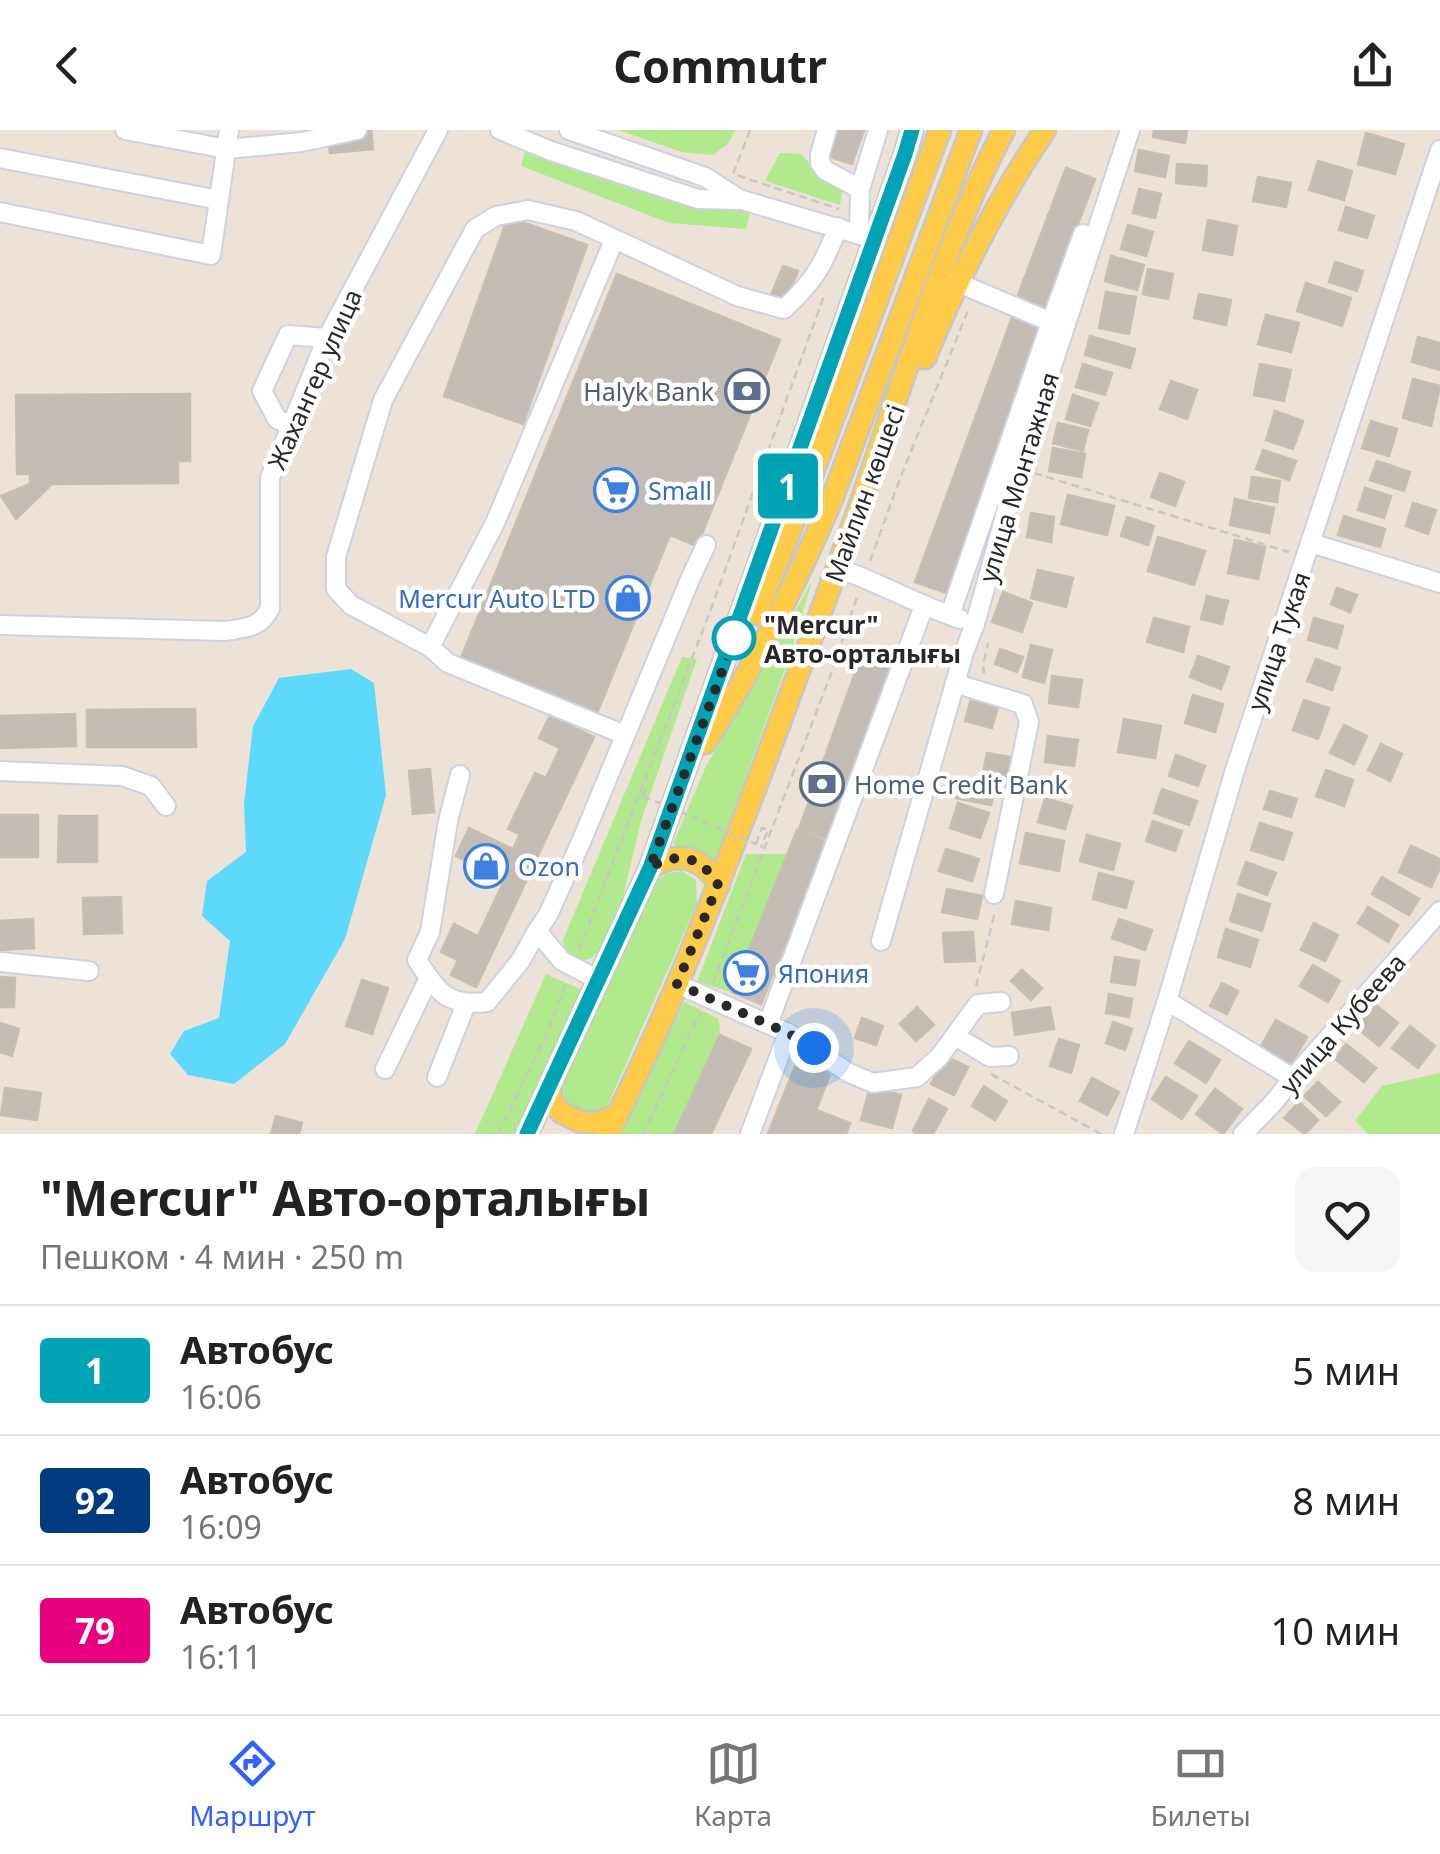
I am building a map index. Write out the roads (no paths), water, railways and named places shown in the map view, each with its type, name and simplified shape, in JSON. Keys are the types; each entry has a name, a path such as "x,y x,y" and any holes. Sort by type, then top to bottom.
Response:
{"main road":[{"name":"Майлин көшесі","path":"527,1134 650,868 685,774 864,229 905,154 912,130"},
{"name":"Майлин көшесі","path":"685,774 806,494 940,130"},
{"name":"Майлин көшесі","path":"685,774 740,688 810,551 971,130"},
{"name":"Майлин көшесі","path":"608,1134 718,885 838,568 952,242 1004,130"},
{"path":"838,568 966,286 999,202 1045,130"},
{"path":"650,868 676,857 696,860 709,869 718,885"},
{"path":"550,1086 552,1103 580,1122 599,1124 618,1114"}],"street":[{"path":"125,130 228,140 302,142 351,130"},
{"name":"Жахангер улица","path":"0,625 226,631 255,626 265,619 270,608 270,478 327,338 438,130"},
{"path":"500,130 698,199 742,200 838,227 864,229 860,189 878,130"},
{"path":"569,130 705,176 742,200"},
{"path":"828,130 820,163 825,170 860,189"},
{"name":"улица Монтажная","path":"881,942 975,624 1050,349 1130,130"},
{"path":"0,212 211,254 228,140"},
{"name":"улица Тукая","path":"1124,1134 1234,770 1440,150"},
{"path":"0,158 219,200"},
{"path":"1095,204 1108,170 1119,164"},
{"path":"625,735 448,663 430,646 351,605 336,589 336,557 383,400 475,229 496,216 528,210 576,221 737,296 784,309 808,286 824,263 838,227"},
{"path":"950,616 1050,349 1051,322 1084,234"},
{"path":"430,646 496,523 614,240"},
{"path":"966,286 1051,322"},
{"path":"291,426 277,419 262,390 288,334 327,338"},
{"path":"460,775 448,821 430,932 418,960 438,992 466,1004 486,1002 522,960 548,915 706,545"},
{"path":"1308,550 1440,583"},
{"path":"838,568 975,624"},
{"path":"768,1024 924,606"},
{"path":"957,684 1023,704 1029,722 994,902"},
{"path":"0,771 122,776 151,786 166,806"},
{"name":"улица Кубеева","path":"1242,1134 1440,911"},
{"path":"537,931 562,961 599,980"},
{"path":"0,962 89,970"},
{"path":"385,1069 429,978"},
{"path":"677,984 788,1033 849,1073 873,1083 916,1077 940,1056 978,1004 1000,1002"},
{"path":"1166,1002 1293,1078"},
{"path":"436,1078 466,1004"},
{"path":"750,1134 788,1033"},
{"path":"955,1036 990,1057 1009,1056"}],"water":[{"path":"351,669 374,683 386,795 345,939 285,1044 234,1084 188,1075 170,1054 184,1031 219,1018 230,941 202,916 207,881 246,852 244,804 253,726 279,678"}],"place":[{"name":"Halyk Bank","path":"747,391"},
{"name":"Small","path":"616,490"},
{"name":"Mercur Auto LTD","path":"628,598"},
{"name":"\"Mercur\" Авто-орталығы","path":"734,638"},
{"name":"Home Credit Bank","path":"822,784"},
{"name":"Ozon","path":"486,866"},
{"name":"Япония","path":"746,973"}]}
